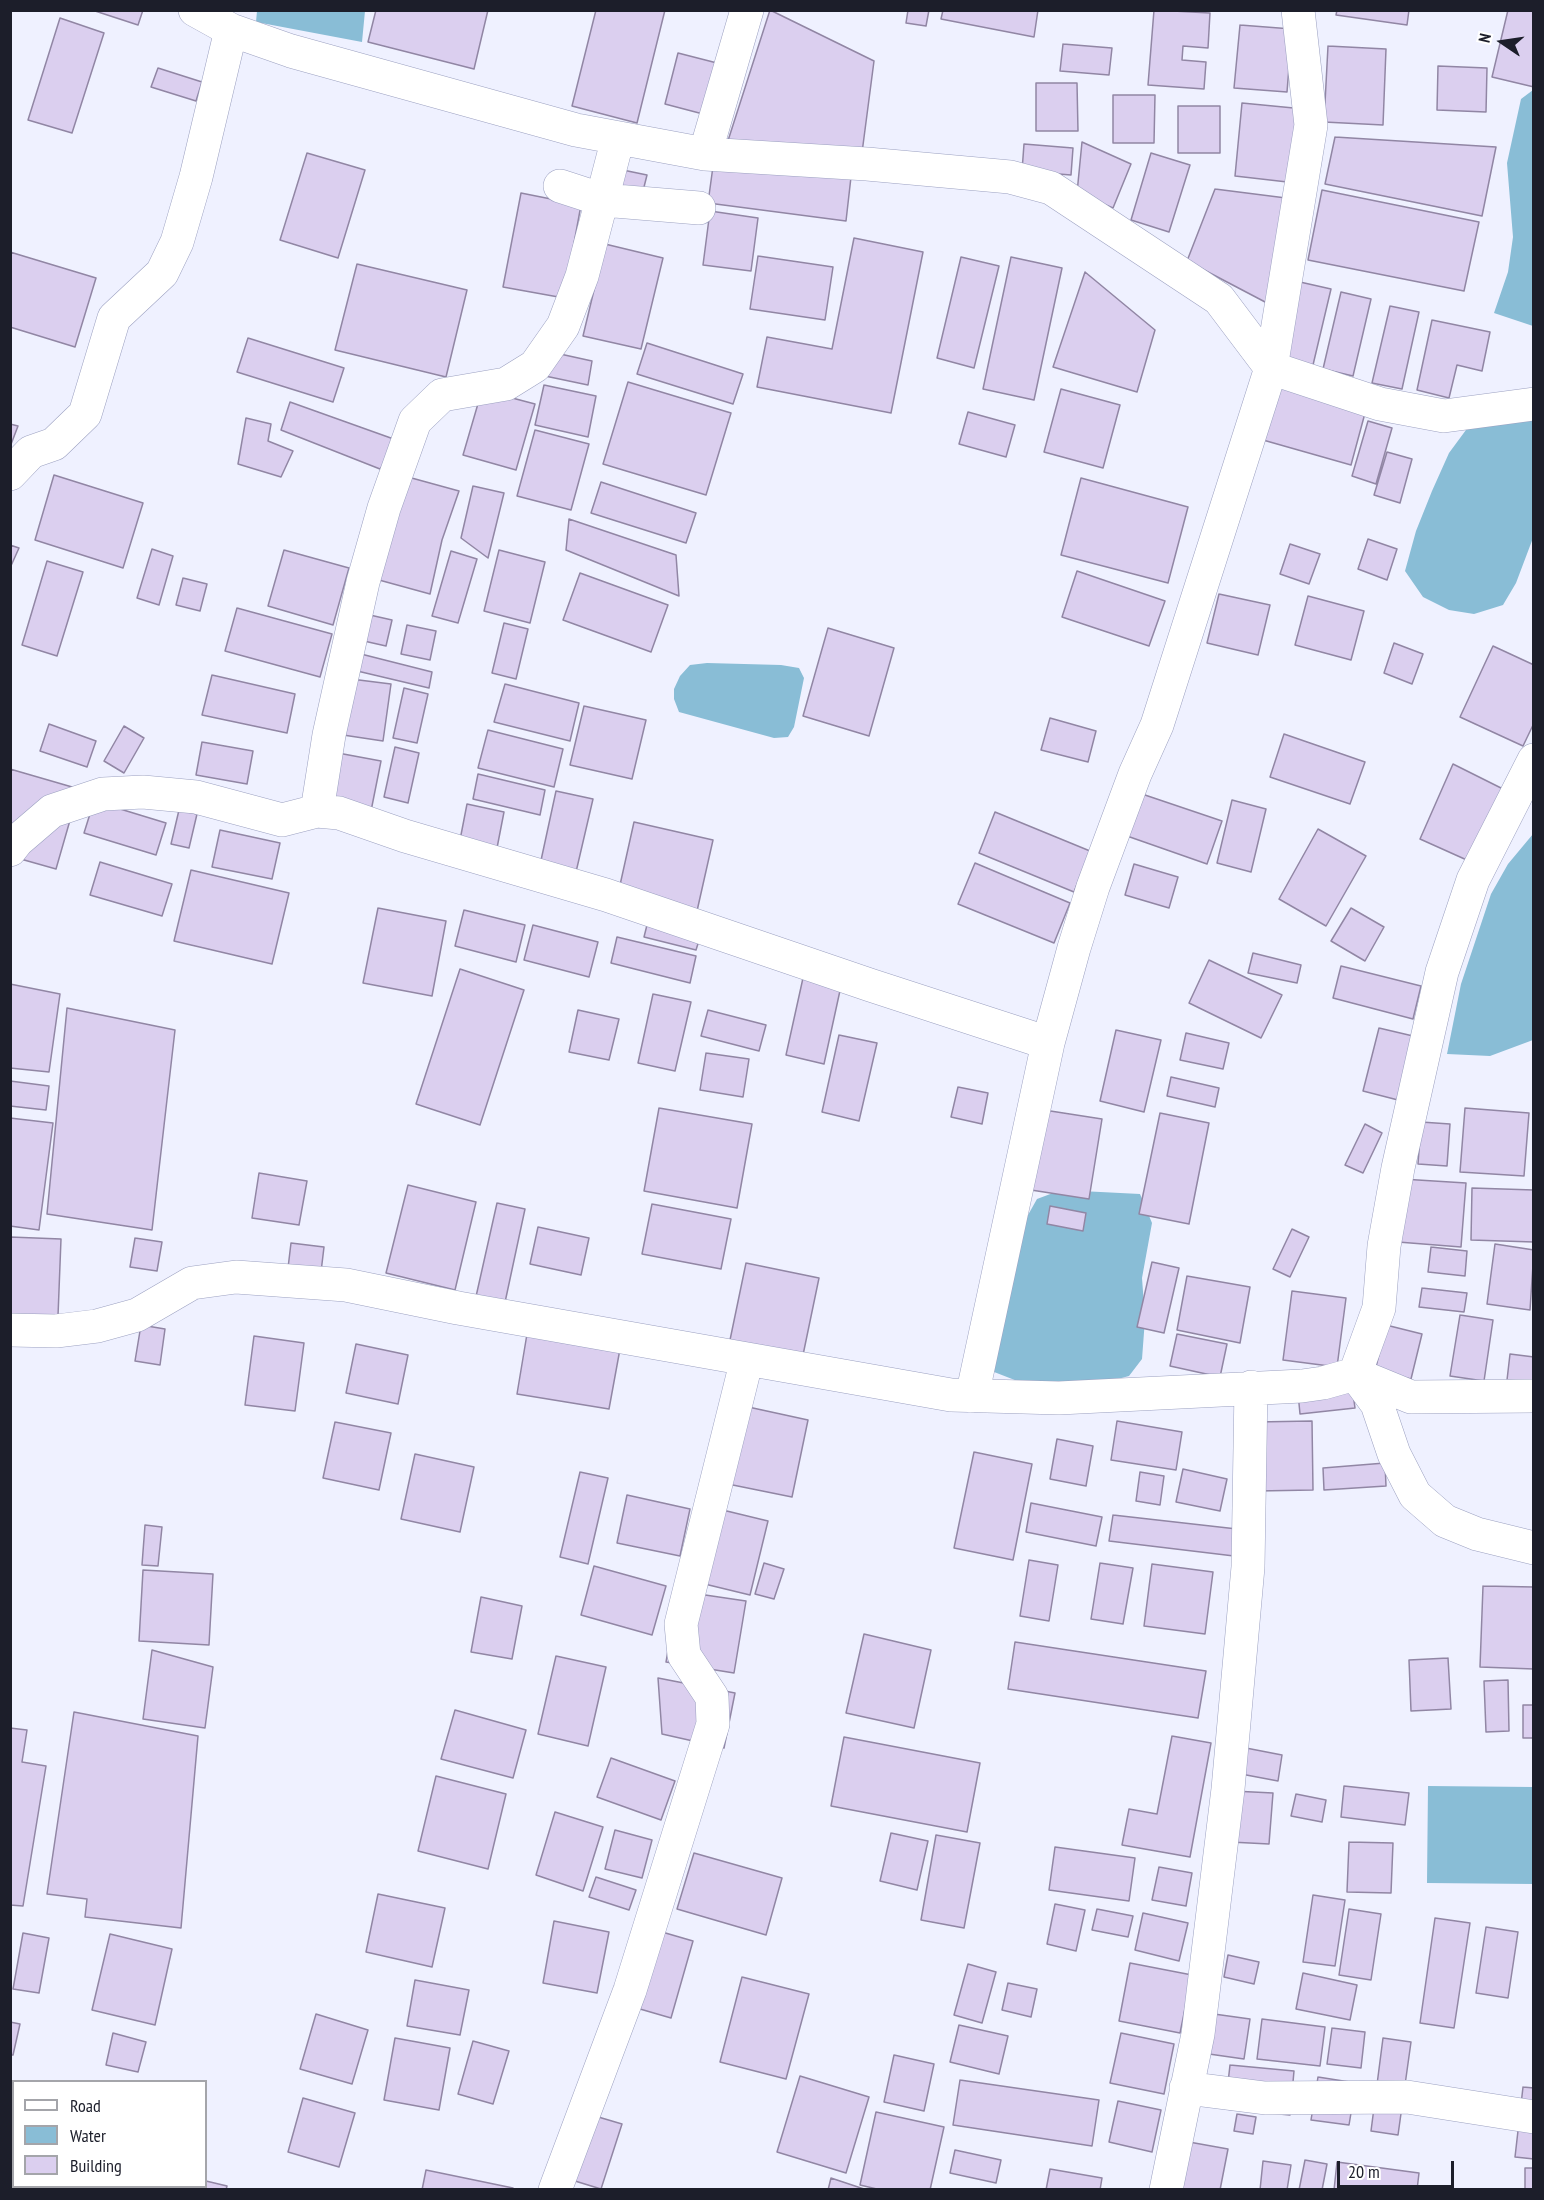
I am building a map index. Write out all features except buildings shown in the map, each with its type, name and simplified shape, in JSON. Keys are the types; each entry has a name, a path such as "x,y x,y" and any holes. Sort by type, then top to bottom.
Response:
{"street":[{"path":"195,10 231,30 301,54 479,105 618,138 705,154 867,164 1010,177 1051,188 1219,299 1271,368 1380,404 1444,416 1533,404"},
{"path":"705,154 747,10"},
{"path":"972,1396 1048,1043 1093,887 1135,774 1157,725 1271,368 1311,125 1299,10"},
{"path":"10,474 31,452 54,444 85,414 114,318 162,273 177,242 196,177 231,30"},
{"path":"317,811 329,735 363,582 384,508 415,421 442,395 506,384 535,366 563,326 582,276 618,138"},
{"path":"560,186 603,200 699,208"},
{"path":"1354,1374 1379,1308 1384,1246 1398,1168 1442,972 1473,880 1533,760"},
{"path":"13,843 52,811 103,794 143,792 196,797 282,820 317,811 339,813 405,836 606,895 870,986 1048,1043"},
{"path":"10,1330 56,1331 97,1326 136,1315 192,1283 236,1277 265,1278 346,1285 458,1308 906,1389 972,1396 1059,1398 1323,1383 1354,1374 1411,1397 1533,1396"},
{"path":"555,2190 630,1990 713,1724 712,1697 684,1655 681,1624 747,1359"},
{"path":"1354,1374 1377,1404 1394,1454 1415,1495 1445,1521 1477,1534 1533,1548"},
{"path":"1166,2190 1198,2034 1228,1790 1248,1568 1251,1387"},
{"path":"1186,2088 1265,2098 1407,2097 1533,2117"}],"water":[{"path":"257,11 365,11 362,42 256,22"},
{"path":"1533,90 1533,326 1494,313 1508,272 1513,237 1507,163 1521,99"},
{"path":"1533,406 1533,538 1516,583 1503,605 1474,614 1449,610 1423,597 1405,571 1416,531 1432,491 1449,453 1477,415"},
{"path":"707,663 781,665 799,668 804,678 794,727 788,737 774,738 679,712 674,699 674,689 680,676 690,665"},
{"path":"1533,834 1533,1040 1490,1056 1447,1054 1461,984 1491,894 1508,864"},
{"path":"1061,1190 1140,1194 1152,1223 1142,1278 1145,1319 1142,1359 1129,1376 1103,1383 1062,1381 1025,1384 989,1370 1019,1231 1037,1199"},
{"path":"1428,1786 1533,1787 1533,1884 1427,1883"}]}
